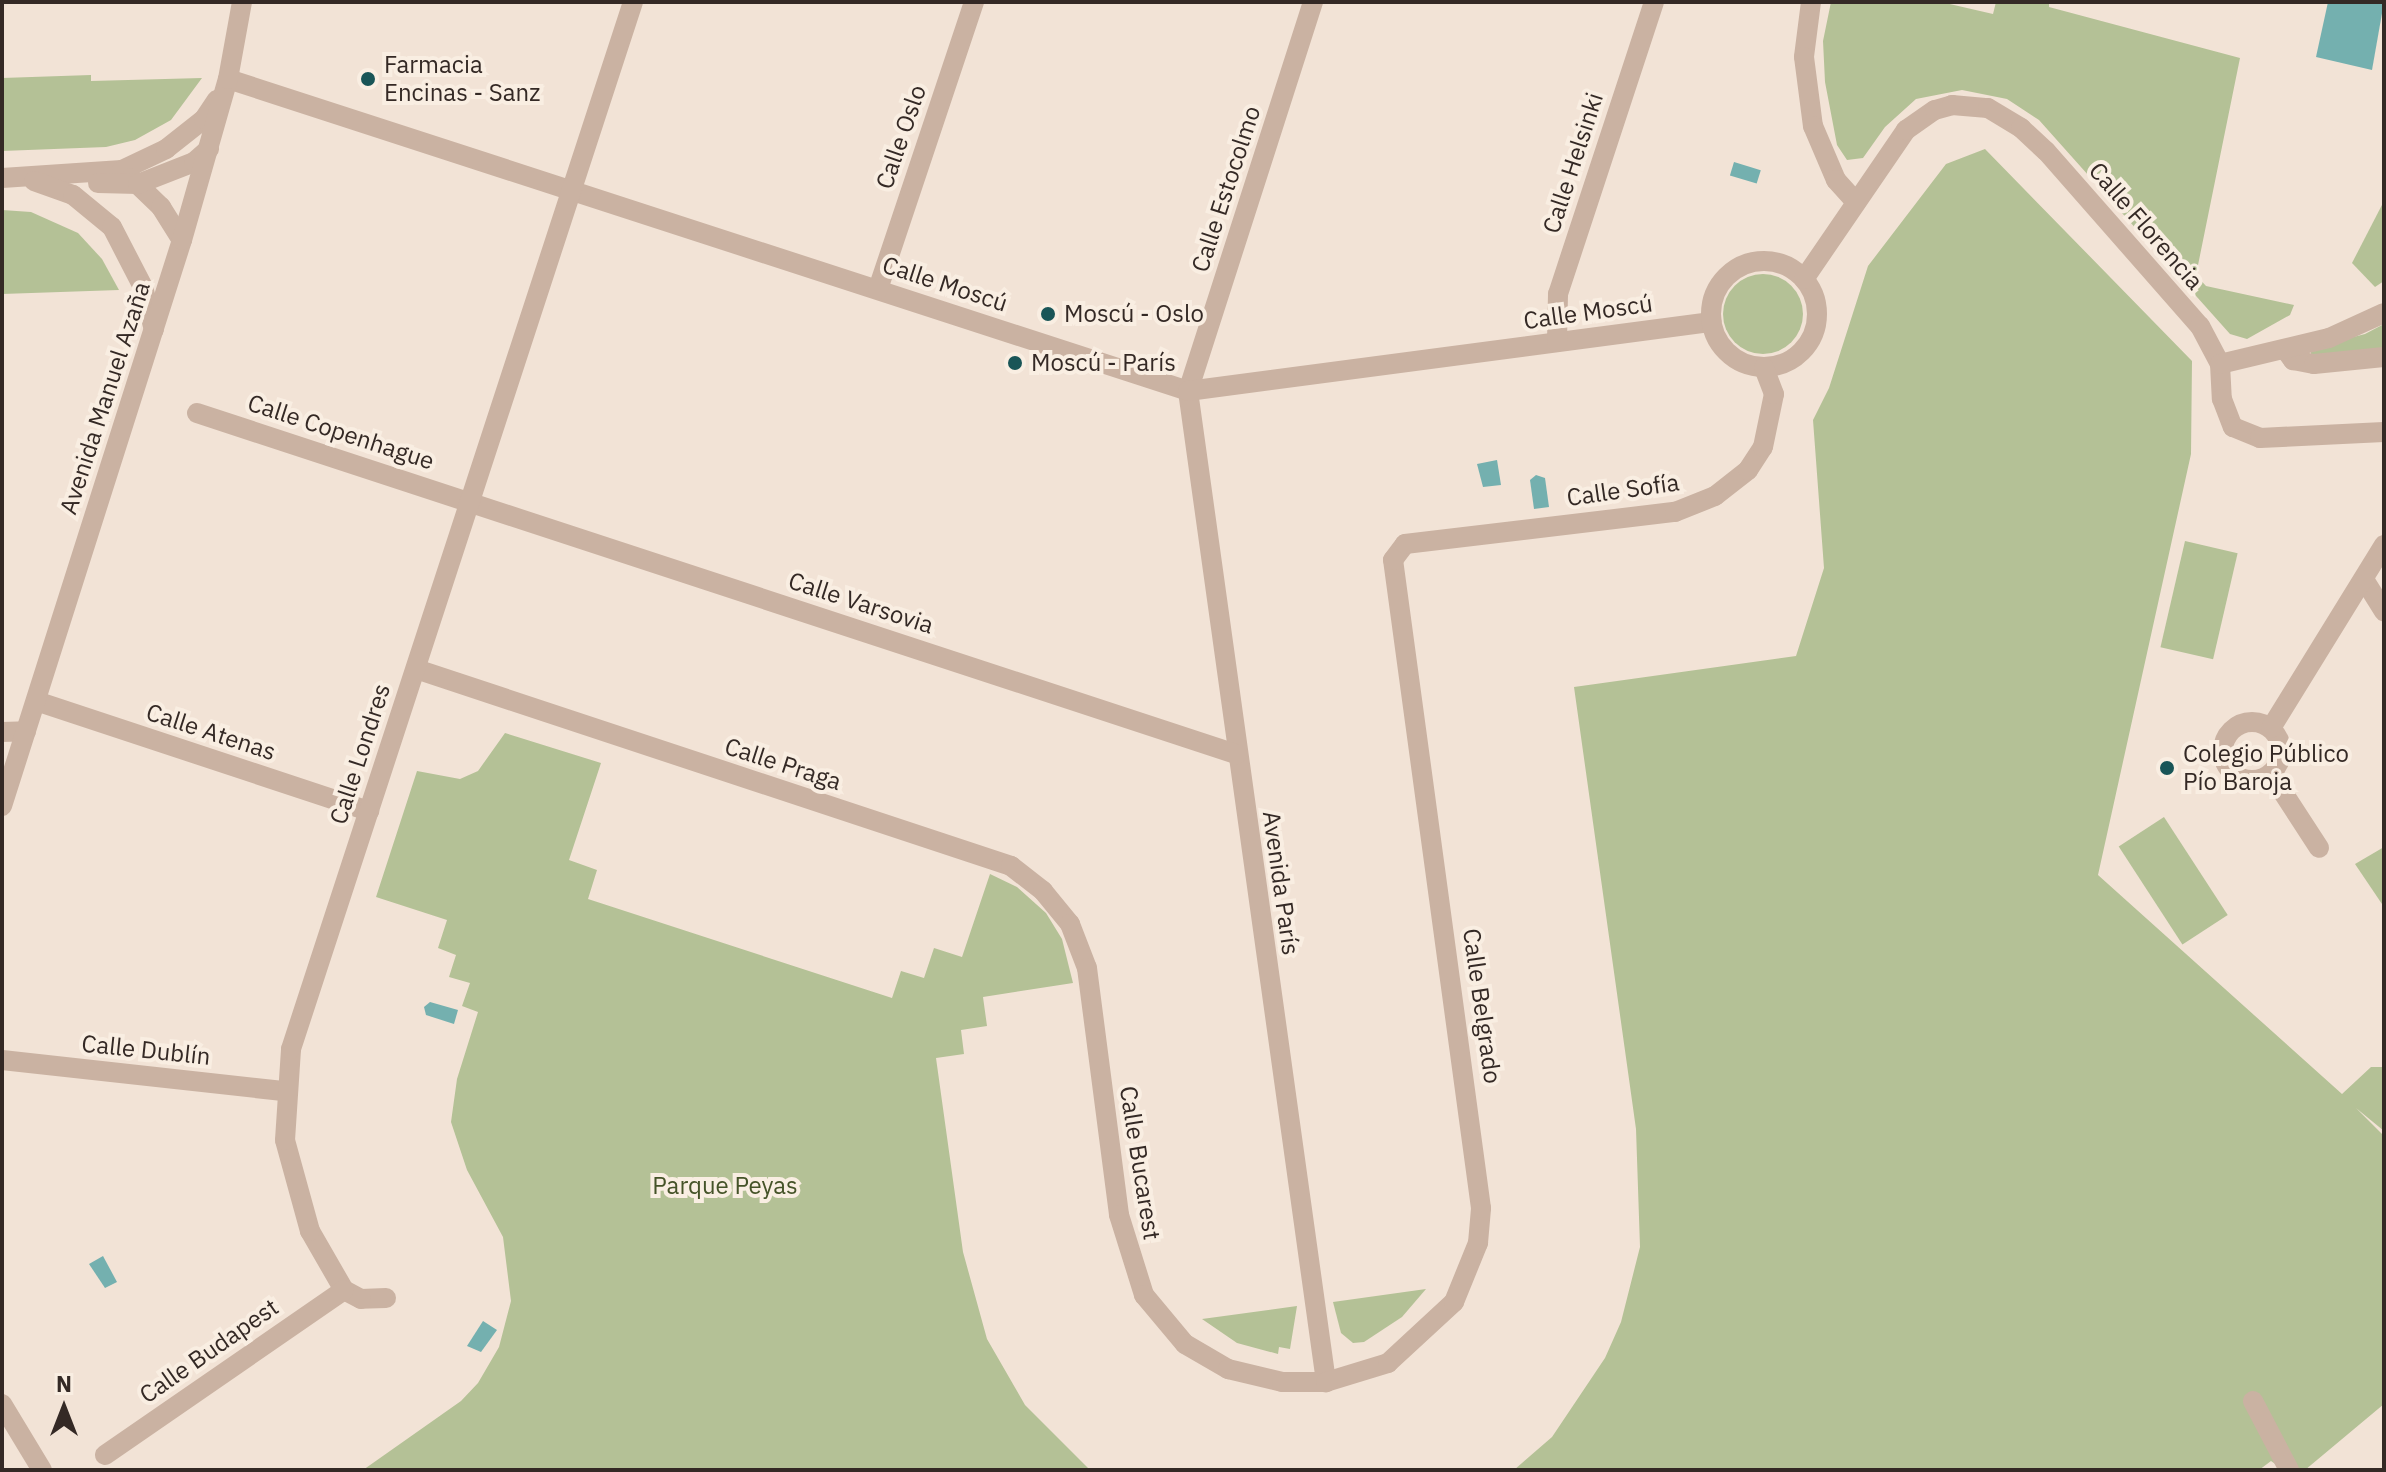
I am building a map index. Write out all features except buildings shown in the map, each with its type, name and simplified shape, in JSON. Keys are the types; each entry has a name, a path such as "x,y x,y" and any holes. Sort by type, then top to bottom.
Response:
{"street":[{"name":"Avenida Manuel Azaña","path":"2,806 182,240 228,79 242,2"},
{"name":"Calle Londres","path":"344,1290 310,1231 293,1181 285,1140 285,1091 291,1049 633,2"},
{"name":"Calle Oslo","path":"878,289 974,2"},
{"name":"Calle Estocolmo","path":"1188,391 1313,2"},
{"name":"Calle Helsinki","path":"1557,342 1558,294 1654,2"},
{"path":"1811,2 1804,57 1813,126 1836,180 1856,202"},
{"path":"2,178 122,170 166,149 204,119 228,79"},
{"name":"Calle Moscú","path":"228,79 1188,391 1711,322"},
{"name":"Calle Florencia","path":"1804,279 1888,152 1920,119 1952,105 1988,108 2021,128 2046,151 2200,326 2220,364 2225,414 2245,434 2384,432"},
{"path":"64,176 138,184 194,162 209,149"},
{"path":"122,170 138,184 182,240"},
{"path":"27,178 73,195 112,227 143,287 154,330"},
{"path":"1773,262 1804,279 1816,303 1812,336 1790,361 1764,368 1730,356 1711,322 1717,288 1747,264 1773,262"},
{"path":"2220,364 2329,338 2384,313"},
{"path":"2285,349 2293,360 2314,364 2384,357"},
{"name":"Calle Sofía","path":"1393,560 1405,544 1675,512 1715,496 1748,470 1763,447 1774,394 1764,368"},
{"name":"Avenida París","path":"1188,391 1236,754 1326,1382"},
{"name":"Calle Copenhague","path":"197,413 470,502"},
{"name":"Calle Varsovia","path":"470,502 1236,754"},
{"path":"2271,728 2365,581 2384,545"},
{"name":"Calle Belgrado","path":"1326,1382 1388,1363 1454,1302 1478,1243 1481,1208 1393,560"},
{"path":"2365,581 2384,611"},
{"name":"Calle Praga","path":"416,669 1011,866 1043,891 1070,924 1087,968"},
{"name":"Calle Atenas","path":"36,701 369,811"},
{"path":"2243,723 2271,728 2281,748 2271,774 2257,779 2238,777 2223,753 2228,734 2243,723"},
{"path":"2,732 26,731"},
{"path":"2271,774 2319,848"},
{"name":"Calle Bucarest","path":"1087,968 1119,1215 1144,1295 1185,1344 1228,1369 1282,1382 1326,1382"},
{"name":"Calle Dublín","path":"2,1060 285,1091"},
{"path":"344,1290 361,1299 386,1298"},
{"name":"Calle Budapest","path":"105,1455 344,1290"},
{"path":"2253,1401 2289,1470"},
{"path":"2,1404 42,1470"}],"green space":[{"path":"1831,2 1941,2 1993,14 1996,2 2049,2 2049,7 2240,58 2196,275 2206,286 2294,305 2290,315 2247,339 2230,334 2039,120 2007,99 1962,90 1916,99 1885,127 1863,158 1847,160 1837,145 1825,82 1823,41"},
{"path":"91,75 91,81 202,78 171,120 135,140 106,147 2,151 2,78"},
{"path":"1985,149 2192,361 2191,454 2098,875 2342,1094 2371,1067 2384,1067 2384,1131 2356,1108 2384,1136 2384,1404 2305,1470 2284,1470 2271,1461 2259,1470 1514,1470 1552,1437 1605,1358 1621,1322 1640,1247 1636,1129 1574,687 1796,656 1824,568 1813,420 1829,388 1868,266 1946,164"},
{"path":"2384,201 2384,281 2375,287 2352,263"},
{"path":"2,210 31,212 78,233 102,259 119,290 2,294"},
{"path":"1763,274 1778,277 1791,286 1800,299 1803,314 1800,329 1791,342 1778,351 1763,354 1748,351 1735,342 1726,329 1723,314 1726,299 1735,286 1748,277"},
{"path":"2384,324 2384,350 2311,356 2311,348 2365,334"},
{"path":"2185,541 2238,553 2213,659 2160,647"},
{"name":"Parque Peyas","path":"505,733 601,763 569,860 597,870 588,899 892,998 901,971 924,978 934,948 962,957 990,874 1017,887 1046,913 1062,939 1073,983 983,997 987,1026 961,1030 964,1054 936,1058 963,1252 987,1339 1025,1405 1090,1470 363,1470 461,1401 478,1383 499,1347 511,1301 503,1237 467,1170 451,1122 457,1079 478,1012 462,1006 470,983 449,977 456,955 438,948 447,920 376,897 417,771 460,779 478,771"},
{"path":"2164,817 2228,915 2182,945 2119,846"},
{"path":"2384,847 2384,907 2355,864"},
{"path":"1426,1289 1402,1317 1364,1342 1353,1343 1341,1333 1333,1302"},
{"path":"1297,1306 1290,1349 1279,1347 1278,1354 1237,1343 1202,1319"}],"water":[{"path":"2328,2 2384,2 2372,70 2316,57"},
{"path":"1734,162 1761,170 1757,184 1730,175"},
{"path":"1497,460 1501,485 1483,487 1477,464"},
{"path":"1536,475 1545,478 1549,507 1534,509 1530,480"},
{"path":"430,1002 458,1010 454,1024 426,1015 424,1007"},
{"path":"103,1256 117,1282 105,1288 89,1264"},
{"path":"483,1321 497,1330 481,1352 467,1346"}],"place":[{"name":"Farmacia Encinas - Sanz","path":"368,79"},
{"name":"Moscú - Oslo","path":"1048,314"},
{"name":"Moscú - París","path":"1015,363"},
{"name":"Colegio Público Pío Baroja","path":"2167,768"}]}
